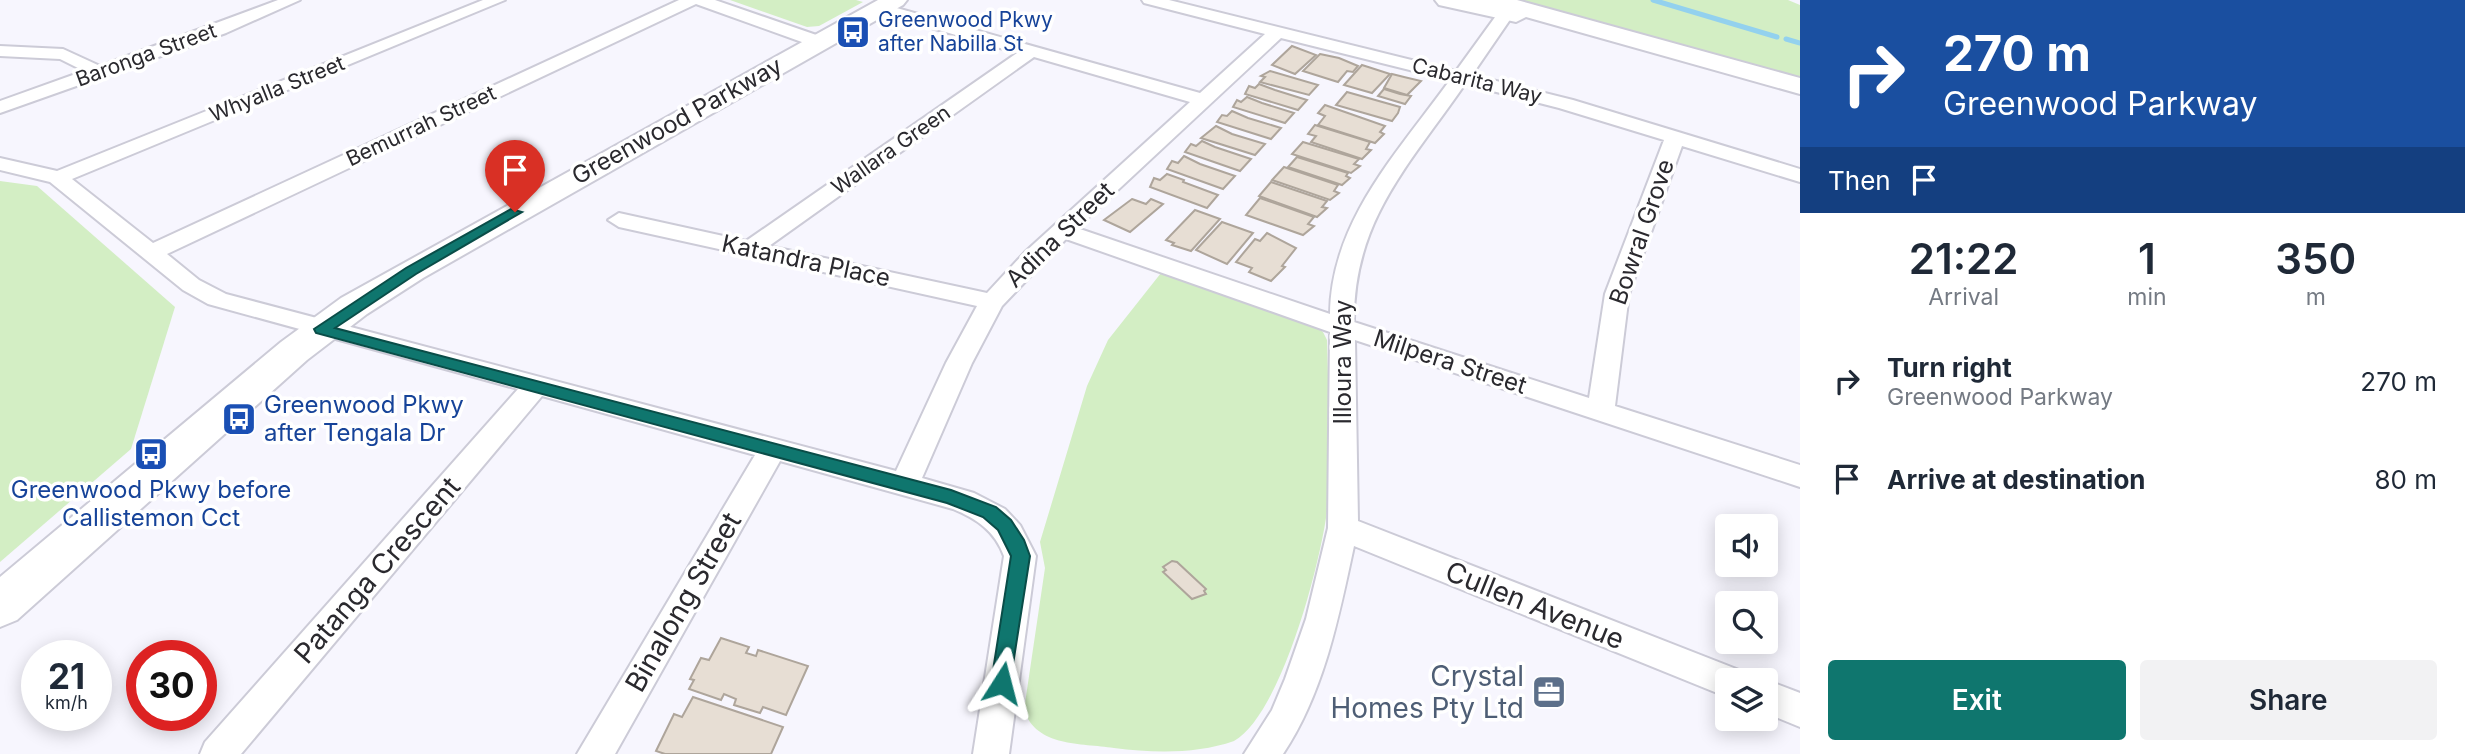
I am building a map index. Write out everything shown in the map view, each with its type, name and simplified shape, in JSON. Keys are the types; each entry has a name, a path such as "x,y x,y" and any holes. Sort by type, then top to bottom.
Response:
{"street":[{"name":"Baronga Street","path":"0,107 292,0"},
{"name":"Whyalla Street","path":"57,178 496,0"},
{"name":"Bemurrah Street","path":"150,253 692,0"},
{"path":"700,0 819,42"},
{"name":"Cabarita Way","path":"1150,0 1464,78 1675,137 1800,176"},
{"path":"1447,0 1504,6 1800,86"},
{"path":"887,4 1031,51 1203,100"},
{"name":"Greenwood Parkway","path":"0,606 322,329 411,271 887,4"},
{"name":"Illoura Way","path":"1262,754 1285,721 1302,679 1322,619 1343,528 1343,273 1356,230 1464,78 1504,6"},
{"name":"Adina Street","path":"905,485 959,362 992,302 1032,257 1277,32"},
{"path":"0,51 64,54 99,72"},
{"name":"Wallara Green","path":"750,249 1031,51"},
{"name":"Bowral Grove","path":"1601,411 1617,294 1675,137"},
{"path":"0,164 43,172 57,178 191,285 217,299 972,503 989,512 1005,525 1018,548 1020,574 991,754"},
{"name":"Katandra Place","path":"619,220 992,302"},
{"name":"Milpera Street","path":"1062,230 1342,327 1800,476"},
{"name":"Patanga Crescent","path":"218,754 536,386"},
{"name":"Binalong Street","path":"595,754 772,450"},
{"name":"Cullen Avenue","path":"1343,528 1715,676"},
{"path":"1778,701 1800,710"}],"green space":[{"path":"730,0 863,2 819,26 807,27"},
{"path":"1519,0 1788,0 1800,5 1800,79"},
{"path":"0,181 37,186 175,307 131,449 0,562"},
{"path":"1161,273 1313,325 1323,332 1327,340 1330,436 1326,520 1310,589 1285,665 1252,725 1234,741 1205,748 1160,751 1074,744 1038,731 1024,710 1045,568 1040,542 1087,386 1108,340"}],"building":[{"path":"1292,46 1316,55 1295,74 1272,65"},
{"path":"1320,54 1358,66 1353,72 1347,71 1338,82 1303,71"},
{"path":"1362,65 1390,74 1372,93 1344,85"},
{"path":"1270,71 1318,85 1309,95 1260,82 1265,77 1261,76"},
{"path":"1392,74 1421,81 1407,95 1384,88"},
{"path":"1259,84 1307,100 1298,110 1245,94 1249,86 1255,88"},
{"path":"1384,89 1411,96 1405,104 1378,96"},
{"path":"1347,92 1400,107 1398,113 1392,121 1336,105"},
{"path":"1247,97 1294,113 1285,123 1233,107 1237,100 1241,102"},
{"path":"1325,105 1385,126 1380,132 1384,134 1375,143 1318,125 1325,116 1318,113"},
{"path":"1232,111 1281,128 1271,139 1217,122 1222,115 1227,116"},
{"path":"1315,125 1370,142 1366,149 1371,150 1362,159 1311,142 1316,136 1308,134"},
{"path":"1216,126 1265,144 1255,155 1201,138"},
{"path":"1202,141 1251,159 1240,171 1185,152 1191,144 1196,146"},
{"path":"1303,142 1359,159 1354,164 1360,166 1351,173 1292,154"},
{"path":"1184,156 1235,176 1223,189 1167,169 1172,161 1178,163"},
{"path":"1297,157 1348,173 1346,176 1350,178 1342,185 1288,167"},
{"path":"1284,167 1338,185 1334,191 1339,193 1330,200 1272,180"},
{"path":"1167,174 1218,195 1207,208 1150,187 1154,178 1160,180"},
{"path":"1271,182 1327,201 1322,207 1327,208 1317,217 1259,196"},
{"path":"1260,198 1314,217 1308,224 1314,226 1303,235 1246,215"},
{"path":"1132,199 1146,204 1151,199 1163,204 1130,232 1104,220"},
{"path":"1195,210 1220,219 1191,251 1172,245 1174,243 1166,240"},
{"path":"1222,222 1253,233 1227,264 1196,250"},
{"path":"1267,233 1296,248 1282,266 1285,267 1271,281 1249,272 1252,268 1236,262 1255,239 1260,241"},
{"path":"1172,561 1177,562 1206,589 1206,594 1192,599 1163,572 1166,570 1163,567"},
{"path":"721,638 749,647 746,653 756,656 758,650 808,666 786,715 763,707 760,713 734,705 736,699 724,694 721,700 689,689 694,680 690,679 701,658 709,660"},
{"path":"693,697 783,727 771,754 665,754 656,751 674,714 682,717"}],"waterway":[{"path":"1653,0 1777,37"},
{"path":"1786,39 1800,43"}],"place":[{"name":"Greenwood Pkwy after Nabilla St","path":"853,32"},
{"name":"Greenwood Pkwy after Tengala Dr","path":"239,419"},
{"name":"Greenwood Pkwy before Callistemon Cct","path":"151,454"},
{"name":"Crystal Homes Pty Ltd","path":"1549,692"}],"route":[{"path":"515,212 411,271 322,329 972,503 1005,525 1015,540 1020,556 1020,574 1002,683"}]}
